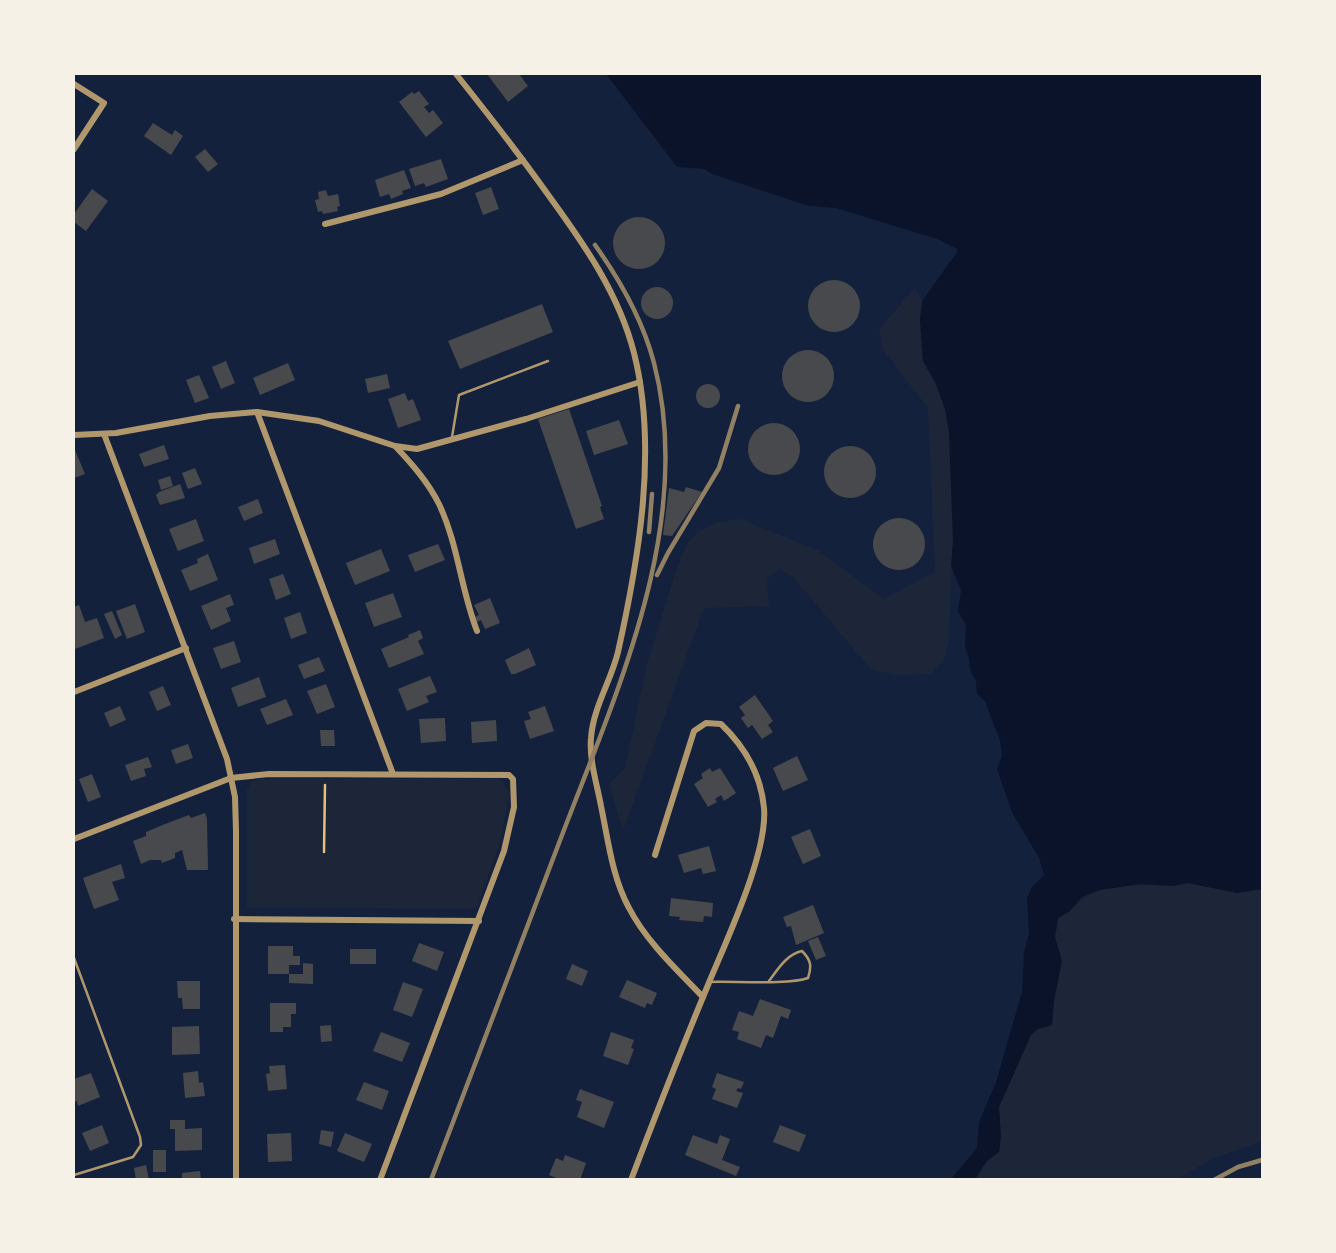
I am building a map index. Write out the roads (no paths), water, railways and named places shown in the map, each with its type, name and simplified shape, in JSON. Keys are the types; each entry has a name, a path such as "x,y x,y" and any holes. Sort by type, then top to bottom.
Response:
{"street":[{"path":"456,74 580,238 608,285 624,321 640,382 644,483 633,575 617,655 592,728 591,757 615,872 626,903 641,927 703,997"},
{"path":"74,84 104,103 74,149"},
{"path":"325,224 441,194 523,160"},
{"path":"74,435 104,434 210,416 257,412 319,421 395,446 416,449 640,382"},
{"path":"257,412 393,774"},
{"path":"104,434 186,648 227,760 231,778 236,831 236,1180"},
{"path":"395,446 414,466 438,503 452,541 464,595 477,631"},
{"path":"74,692 186,648"},
{"path":"631,1180 737,914 761,846 764,827 761,789 752,765 739,743 721,724 706,723 694,731 654,855"},
{"path":"74,839 231,778 393,774 509,775 513,779 515,787 510,831 479,921 380,1180"},
{"path":"234,919 479,921"}],"lane":[{"path":"451,440 459,395 548,361"},
{"path":"709,982 801,981 808,978 811,969 809,958 802,951 795,953 769,981"},
{"path":"74,958 141,1145 133,1157 74,1175"}],"railway":[{"path":"431,1180 625,669 657,547 665,486 664,424 654,363 630,301 595,245"},
{"path":"657,575 719,468 738,406"},
{"path":"649,532 652,494"},
{"path":"1214,1180 1238,1167 1262,1160"}]}
